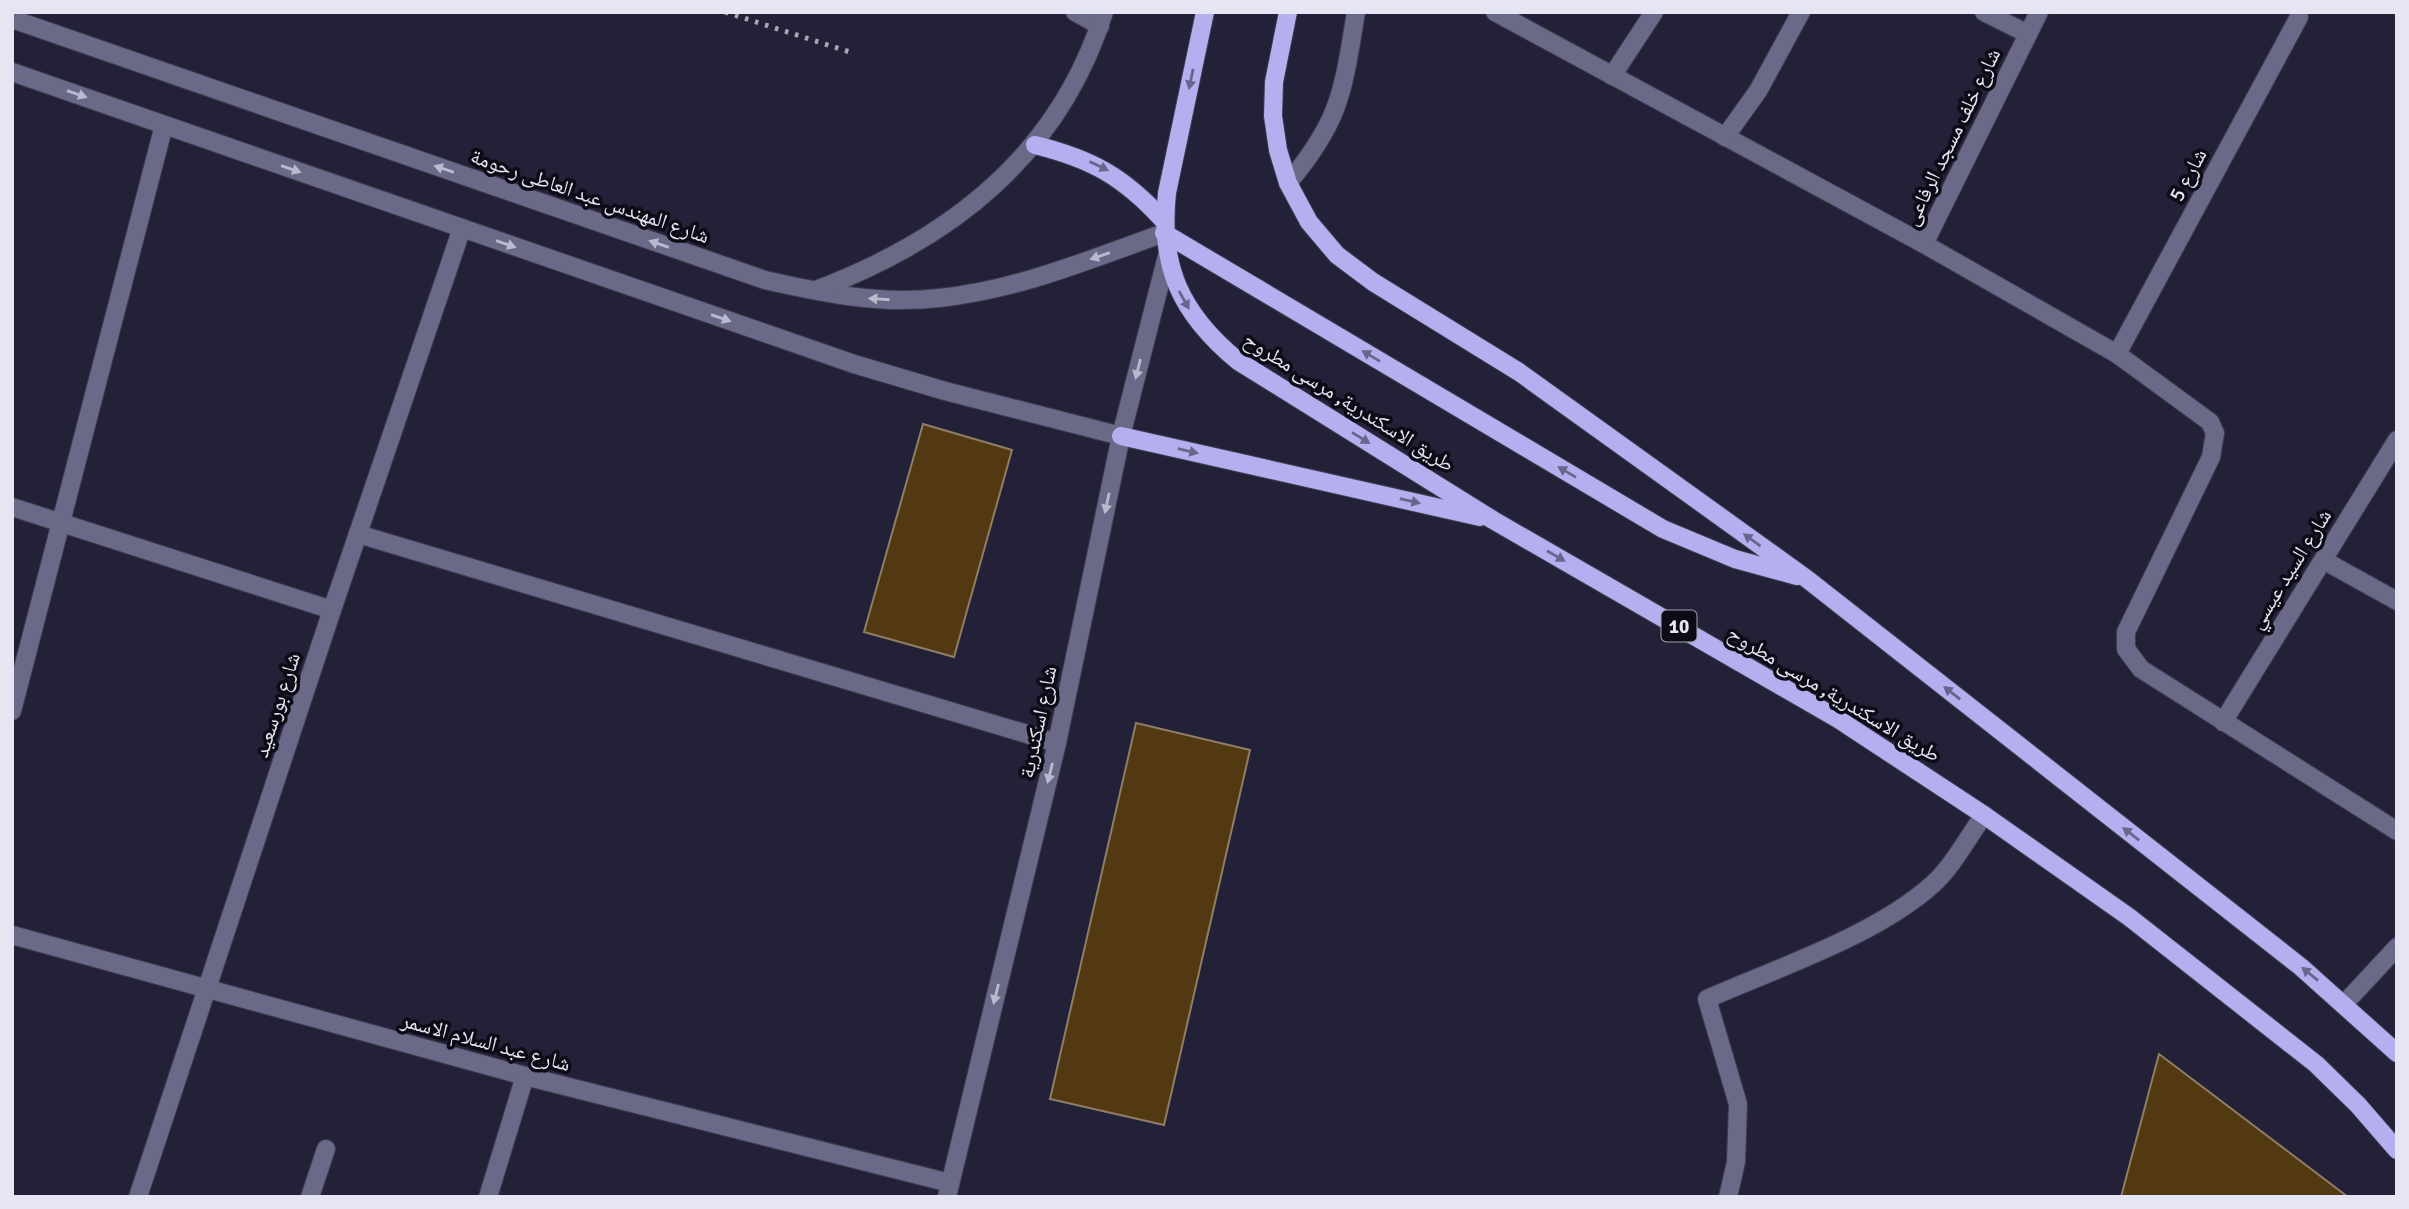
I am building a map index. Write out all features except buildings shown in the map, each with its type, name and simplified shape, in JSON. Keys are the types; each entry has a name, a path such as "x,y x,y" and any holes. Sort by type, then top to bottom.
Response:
{"main road":[{"name":"طريق الاسكندرية, مرسى مطروح","path":"1205,12 1167,193 1164,227 1167,256 1177,287 1192,316 1213,341 1238,361 1493,520 1838,719 1984,815 2129,917 2307,1057 2358,1105 2397,1150"},
{"path":"1288,12 1274,82 1273,116 1278,150 1288,183 1309,222 1338,256 1373,282 1519,372 1807,579 2345,1003 2397,1053"},
{"path":"1035,145 1072,154 1108,170 1139,193 1164,227 1663,529 1735,559 1807,579"},
{"path":"1121,436 1493,520"}],"street":[{"path":"812,291 863,272 912,248 956,218 998,184 1035,145 1082,67 1102,19 1075,12"},
{"path":"1288,183 1326,134 1339,105 1356,12"},
{"path":"1495,12 1924,244 2117,354 2210,422 2215,433 2211,457 2126,632 2126,649 2141,669 2397,831"},
{"path":"1612,76 1654,12"},
{"path":"1726,137 1763,81 1801,12"},
{"path":"1984,12 2028,34"},
{"name":"شارع خلف مسجد الرفاعى","path":"1924,244 2039,12"},
{"name":"شارع 5","path":"2117,354 2299,17"},
{"name":"شارع المهندس عبد العاطى رحومة","path":"12,19 765,280 812,291 895,300 937,299 978,293 1019,284 1164,227"},
{"path":"12,72 854,364 945,391 1121,436"},
{"path":"12,711 164,125"},
{"name":"شارع بورسعيد","path":"138,1197 332,610 462,228"},
{"name":"شارع اسكندرية","path":"949,1190 1057,743 1121,436 1167,256"},
{"name":"شارع السيد عيسي","path":"2223,722 2397,440"},
{"path":"12,507 332,610"},
{"path":"358,534 1057,743"},
{"path":"2323,560 2397,601"},
{"path":"1728,1197 1736,1162 1738,1104 1707,999 1855,934 1890,914 1934,884 1984,815"},
{"name":"شارع عبد السلام الاسمر","path":"12,935 949,1190"},
{"path":"2345,1003 2397,947"},
{"path":"488,1197 525,1076"},
{"path":"310,1197 326,1149"}],"railway":[{"path":"725,12 853,53"}]}
